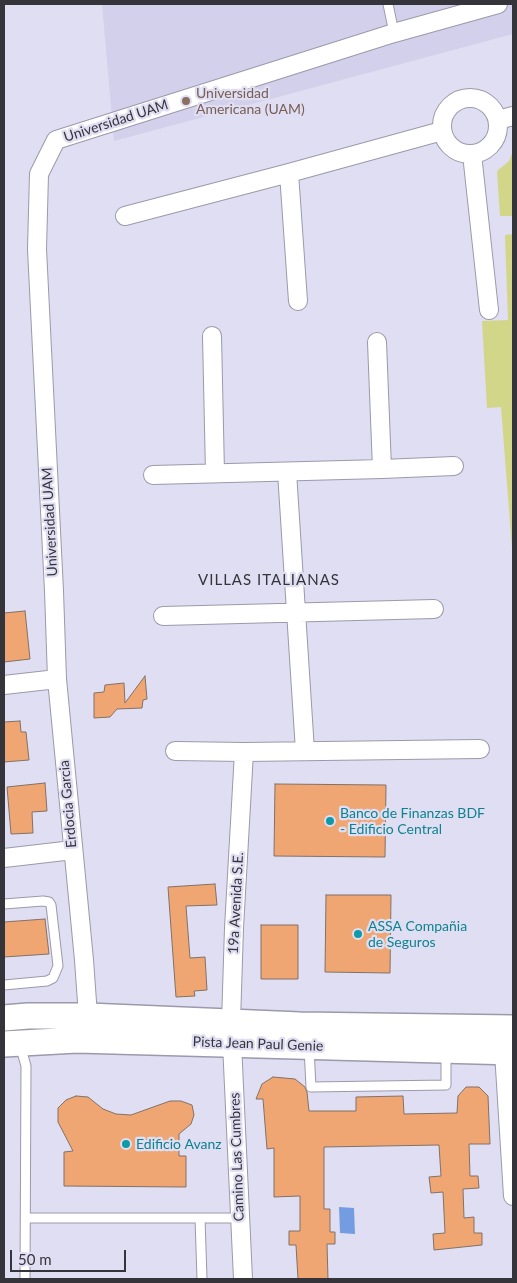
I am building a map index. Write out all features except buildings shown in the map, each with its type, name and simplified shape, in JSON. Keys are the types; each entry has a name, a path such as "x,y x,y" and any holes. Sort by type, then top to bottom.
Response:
{"main road":[{"name":"Pista Jean Paul Genie","path":"4,1018 88,1016 232,1034 309,1046 446,1050 510,1049"},
{"path":"232,1034 237,1036 246,1033 352,1034 386,1026 513,1028"},
{"name":"Pista Jean Paul Genie","path":"12,1043 232,1034"},
{"path":"412,1049 440,1042 510,1049"}],"street":[{"name":"Universidad UAM","path":"54,591 37,249 39,174 56,140 394,33 498,4"},
{"path":"460,99 479,99 488,103 494,111 506,118 499,129 496,139 482,152 472,154 458,152 448,144 442,131 442,121 445,112 460,99"},
{"path":"125,216 442,131"},
{"path":"472,154 489,310"},
{"path":"289,173 298,301"},
{"path":"212,336 215,473"},
{"path":"377,342 382,470"},
{"path":"152,475 382,470 454,466"},
{"path":"286,472 304,751"},
{"name":"Erdocia Garcia","path":"54,591 56,679 88,1016"},
{"path":"163,616 434,609"},
{"path":"4,685 56,679"},
{"path":"175,751 480,749"},
{"name":"19a Avenida S.E.","path":"232,1034 234,928 244,752"},
{"path":"4,858 73,850"},
{"name":"Camino Las Cumbres","path":"232,1034 243,1279"},
{"path":"510,1049 513,1196"}],"lane":[{"path":"388,4 394,33"},
{"path":"4,904 43,901 49,902 52,905 58,966 53,978 47,981 4,985"},
{"path":"12,1043 26,1066 25,1279"},
{"path":"309,1046 311,1087 446,1085 446,1050"},
{"path":"26,1218 240,1218"},
{"path":"200,1218 202,1279"}],"shaded area":[{"name":"Universidad Americana (UAM)","path":"102,4 513,4 513,34 114,141"}],"green space":[{"path":"513,151 513,216 500,216 497,171 509,161"},
{"path":"513,234 513,561 501,407 487,408 482,321 508,320 505,235"}],"water":[{"path":"339,1207 354,1208 355,1234 340,1233"}],"place":[{"name":"Universidad Americana (UAM)","path":"186,101"},
{"name":"Banco de Finanzas BDF - Edificio Central","path":"330,821"},
{"name":"ASSA Compañia de Seguros","path":"358,934"},
{"name":"Edificio Avanz","path":"126,1144"}],"district":[{"name":"VILLAS ITALIANAS","path":"269,580"}]}
